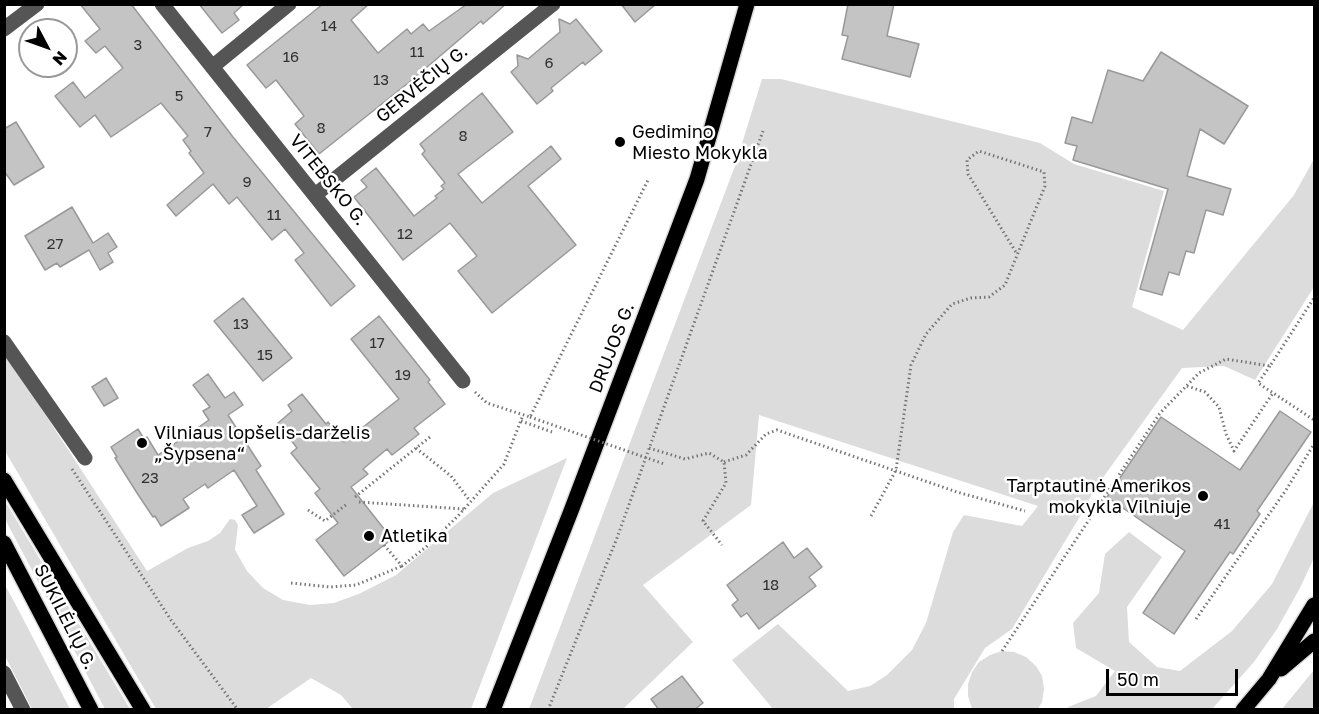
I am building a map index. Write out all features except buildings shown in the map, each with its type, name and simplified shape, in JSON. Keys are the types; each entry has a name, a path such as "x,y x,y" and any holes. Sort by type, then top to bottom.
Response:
{"main road":[{"name":"DRUJOS G.","path":"495,706 697,179 747,4"},
{"path":"4,480 143,710"},
{"name":"SUKILĖLIŲ G.","path":"4,543 91,710"},
{"path":"1243,710 1269,679 1314,605"},
{"path":"1269,679 1314,641"}],"street":[{"path":"4,29 36,4"},
{"name":"VITEBSKO G.","path":"162,4 463,381"},
{"path":"212,67 289,4"},
{"name":"GERVĖČIŲ G.","path":"315,195 553,4"},
{"path":"4,342 85,458"},
{"path":"4,673 23,710"}],"path":[{"path":"548,710 614,547 763,130"},
{"path":"871,516 896,470 911,365 926,334 952,304 971,298 989,297 1005,285 1045,186 1044,172 979,152 967,160 968,174 1017,254"},
{"path":"530,417 648,180"},
{"path":"1314,298 1258,383 1314,420"},
{"path":"1002,651 1160,414 1186,386 1199,373 1226,359 1270,366"},
{"path":"463,381 487,403 664,464"},
{"path":"1186,386 1205,392 1219,407 1226,434 1234,451 1274,393"},
{"path":"291,583 330,587 356,585 402,566 426,547 464,509 504,464 523,416"},
{"path":"521,421 552,432"},
{"path":"649,448 685,459 709,453 724,462 746,455 766,434 777,430 957,492 1025,511"},
{"path":"355,497 430,437"},
{"path":"1196,619 1314,444"},
{"path":"416,448 451,476 470,502"},
{"path":"66,461 171,620 237,710"},
{"path":"722,545 703,521 726,483 724,462"},
{"path":"359,502 464,509"},
{"path":"308,510 325,521 347,504"},
{"path":"384,545 402,566"}],"shaded area":[{"path":"762,79 781,79 1040,143 1074,164 1164,191 1132,307 1183,330 1294,195 1314,159 1314,287 1255,380 1224,366 1182,368 1094,490 1012,629 985,648 954,699 954,709 773,709 732,660 778,624 848,691 870,686 887,675 912,650 926,623 953,532 964,515 1022,526 1038,506 759,415 751,505 643,585 693,642 623,709 529,709 735,166"},
{"path":"4,351 147,571 188,548 208,541 220,533 230,519 235,520 238,525 235,550 247,571 263,588 283,600 310,605 334,603 361,593 396,575 493,493 567,458 471,709 353,709 341,695 311,678 266,709 156,709 5,451"},
{"path":"4,501 130,709 105,709 5,519"},
{"path":"1314,502 1314,558 1300,588 1277,629 1254,662 1212,709 1067,709 1096,696 1115,671 1076,648 1073,623 1099,593 1105,554 1129,532 1162,557 1127,607 1129,642 1157,667 1180,671 1232,631 1272,584"},
{"path":"4,583 70,709 32,709 5,656"},
{"path":"1002,651 1014,652 1026,657 1036,666 1042,676 1044,689 1042,702 1038,709 972,709 968,696 968,684 972,672 979,662"},
{"path":"1314,670 1314,709 1282,709"}],"place":[{"name":"Gedimino Miesto Mokykla","path":"620,142"},
{"name":"Vilniaus lopšelis-darželis „Šypsena“","path":"142,443"},
{"name":"Tarptautinė Amerikos mokykla Vilniuje","path":"1203,496"},
{"name":"Atletika","path":"369,536"}]}
